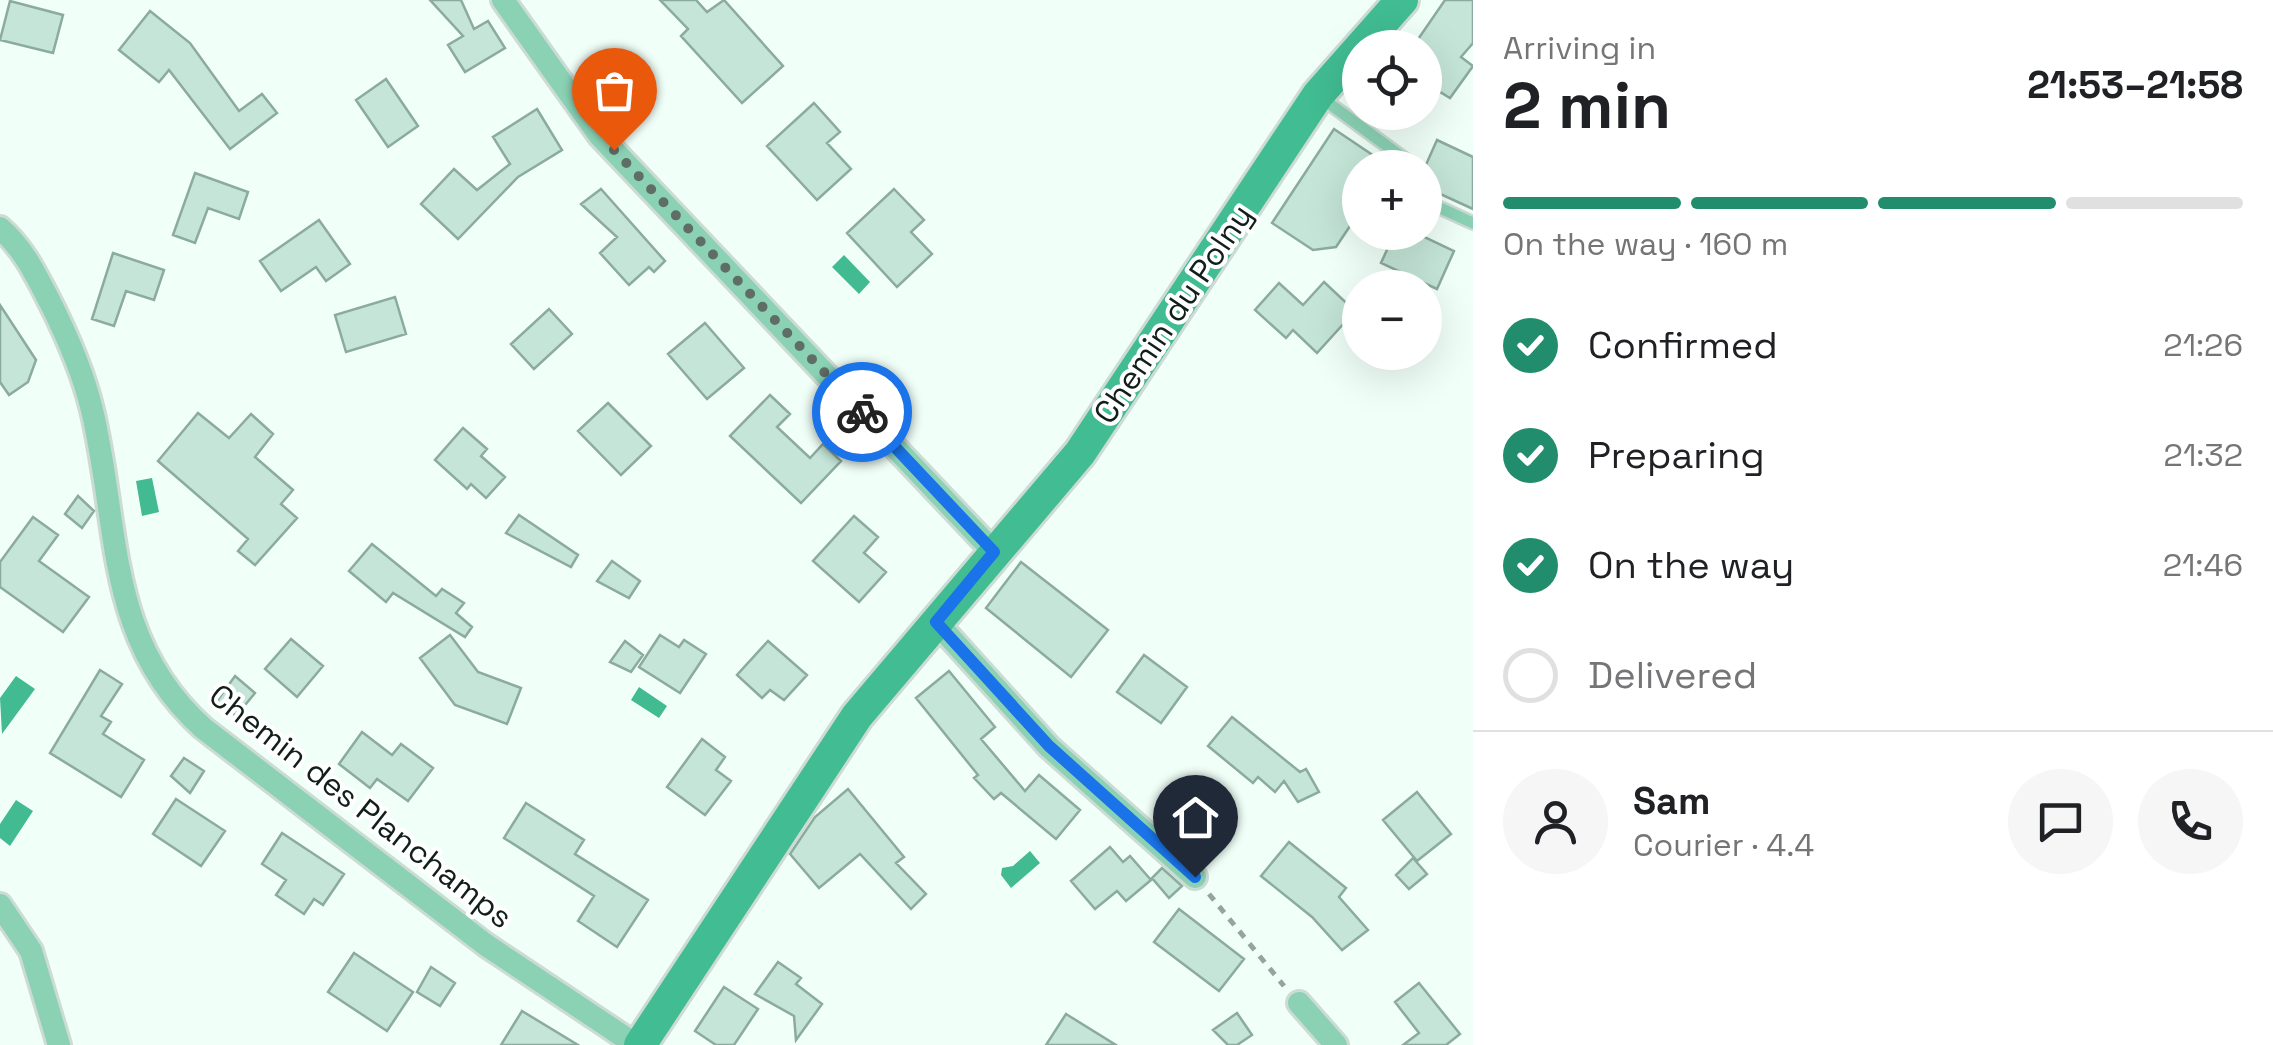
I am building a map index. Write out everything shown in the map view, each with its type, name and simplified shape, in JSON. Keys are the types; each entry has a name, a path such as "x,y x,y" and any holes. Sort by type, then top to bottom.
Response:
{"street":[{"path":"503,0 599,135 994,552"},
{"name":"Chemin du Polny","path":"638,1045 856,716 1080,452 1318,95 1402,0"},
{"name":"Chemin des Planchamps","path":"0,228 29,261 82,373 93,413 122,592 142,649 174,700 203,728 486,946 638,1045"},
{"path":"936,622 1049,746 1195,877"},
{"path":"0,904 30,951 59,1045"},
{"path":"1299,1003 1336,1045"}],"lane":[{"path":"1318,95 1392,150"},
{"path":"1442,209 1473,223"}],"path":[{"path":"1195,877 1299,1003"}],"shaded area":[{"path":"844,255 870,282 859,294 832,267"},
{"path":"152,478 159,512 142,516 136,481"},
{"path":"16,676 35,689 2,734 0,698"},
{"path":"639,687 667,706 659,718 631,700"},
{"path":"16,800 33,811 10,846 0,838 0,824"},
{"path":"1030,851 1040,863 1011,888 1001,875 1002,868 1013,866"}],"building":[{"path":"430,0 461,0 474,29 488,21 505,48 465,72 448,45 463,36"},
{"path":"660,0 696,0 707,12 724,0 783,66 742,103 681,36 688,29"},
{"path":"1445,0 1473,0 1473,43 1461,57 1473,66 1450,98 1442,93 1442,30 1424,30"},
{"path":"10,1 63,15 53,53 0,40"},
{"path":"150,11 190,43 239,111 262,94 277,113 230,149 169,70 159,82 119,50"},
{"path":"386,79 418,126 388,147 356,100"},
{"path":"814,103 840,132 827,143 851,169 817,200 767,146"},
{"path":"537,109 562,150 518,177 458,239 421,204 454,169 477,190 510,164 493,137"},
{"path":"1334,129 1365,150 1342,150 1342,238 1336,247 1313,250 1272,223"},
{"path":"1437,140 1473,157 1473,209 1442,195 1442,150 1433,150"},
{"path":"195,173 248,192 239,219 208,208 195,243 173,235"},
{"path":"601,189 665,261 654,272 649,267 629,285 600,253 617,237 581,204"},
{"path":"894,189 924,220 911,232 932,254 897,287 847,233"},
{"path":"319,220 350,264 326,281 316,267 281,291 260,261"},
{"path":"1442,245 1454,251 1442,278 1442,270 1396,270 1381,263 1387,250 1442,250"},
{"path":"113,253 164,270 154,300 126,291 114,326 92,319"},
{"path":"1324,282 1342,299 1342,325 1317,353 1293,330 1286,338 1255,310 1279,283 1303,305"},
{"path":"395,297 406,334 346,352 335,315"},
{"path":"0,305 36,360 28,382 9,395 0,382"},
{"path":"549,309 572,334 534,369 511,344"},
{"path":"705,323 744,368 707,399 668,354"},
{"path":"770,395 790,414 777,427 810,458 823,444 841,461 801,503 730,436"},
{"path":"608,403 651,446 621,475 578,431"},
{"path":"198,413 229,438 251,414 273,434 255,457 293,490 281,504 297,518 255,565 238,551 248,539 158,461"},
{"path":"463,428 487,449 481,456 505,477 486,498 471,484 467,489 435,460"},
{"path":"78,496 94,511 82,528 65,514"},
{"path":"519,515 578,555 571,567 506,533"},
{"path":"854,516 878,537 864,553 886,572 859,602 813,561"},
{"path":"33,517 58,535 39,561 89,597 63,632 0,587 0,562"},
{"path":"372,544 436,596 442,589 464,603 456,613 472,627 465,637 393,593 386,602 349,571"},
{"path":"612,561 640,581 629,598 597,581"},
{"path":"1021,562 1108,630 1071,677 986,608"},
{"path":"450,635 478,672 521,688 507,724 455,705 420,658"},
{"path":"660,635 679,647 684,640 706,654 680,693 639,667"},
{"path":"291,639 323,666 297,697 265,669"},
{"path":"625,641 643,655 631,672 610,662"},
{"path":"768,641 807,675 784,700 770,690 762,698 737,675"},
{"path":"1144,655 1187,687 1161,723 1117,692"},
{"path":"100,670 122,684 101,716 111,722 103,734 144,760 121,797 50,753"},
{"path":"949,671 995,727 981,739 1025,791 1039,775 1080,810 1056,839 1001,793 994,799 916,698"},
{"path":"235,676 255,693 236,716 217,701"},
{"path":"1232,717 1300,772 1306,769 1319,792 1298,802 1284,781 1275,792 1258,777 1253,783 1208,746"},
{"path":"362,732 392,755 401,744 433,768 408,801 377,779 370,788 339,764"},
{"path":"702,739 725,757 716,770 731,781 705,815 667,787"},
{"path":"184,758 204,771 190,793 171,776"},
{"path":"848,789 904,857 896,863 926,894 911,909 860,854 819,888 790,854 815,817"},
{"path":"1417,792 1451,834 1417,861 1383,820"},
{"path":"176,799 225,831 201,866 153,834"},
{"path":"526,803 584,840 575,854 648,900 617,947 578,921 594,896 504,838"},
{"path":"282,833 344,874 323,905 314,899 304,914 276,895 286,880 262,864"},
{"path":"1289,842 1346,888 1339,897 1368,930 1342,950 1312,917 1261,876"},
{"path":"1110,847 1123,862 1130,856 1151,880 1126,901 1117,891 1095,909 1071,881"},
{"path":"1413,858 1427,874 1409,889 1396,875"},
{"path":"1162,868 1182,886 1169,898 1152,878"},
{"path":"1179,909 1244,959 1219,991 1154,942"},
{"path":"354,953 413,992 387,1031 328,992"},
{"path":"778,962 801,978 796,984 822,1004 796,1040 794,1016 755,994"},
{"path":"431,967 455,983 440,1006 417,992"},
{"path":"1419,983 1460,1034 1446,1045 1403,1045 1419,1033 1395,1002"},
{"path":"724,987 758,1009 734,1045 716,1045 695,1031"},
{"path":"522,1011 578,1045 501,1045"},
{"path":"1237,1013 1252,1035 1237,1045 1228,1045 1213,1030"},
{"path":"1066,1014 1116,1045 1046,1045"}],"way so far":[{"path":"614,150 862,412"}],"route":[{"path":"862,412 994,552 936,622 1049,746 1195,877"}]}
